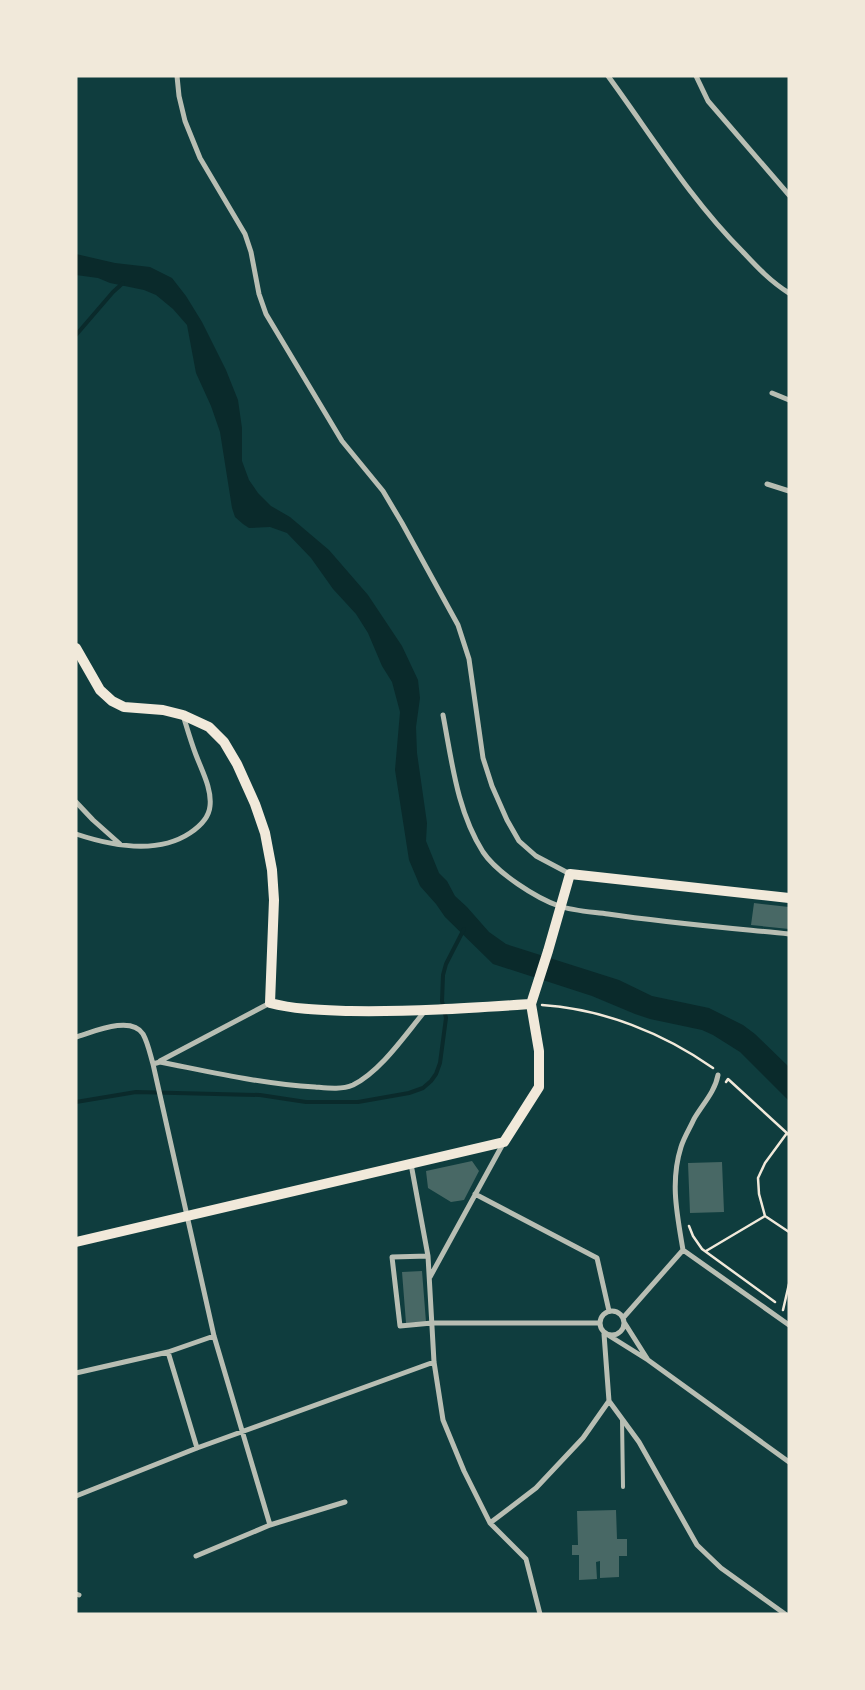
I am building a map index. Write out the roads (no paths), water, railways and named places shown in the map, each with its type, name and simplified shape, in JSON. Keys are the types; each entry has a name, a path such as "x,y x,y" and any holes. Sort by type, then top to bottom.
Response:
{"main road":[{"path":"76,648 100,690 112,701 124,707 163,710 183,715 208,727 224,742 237,764 255,804 265,834 272,870 274,900 270,1003 309,1010 430,1011 531,1004"},
{"path":"76,1242 504,1142 539,1087 539,1051 531,1004 570,874 789,898"}],"street":[{"path":"177,76 179,96 185,121 200,158 245,234 251,252 259,294 266,314 342,441 383,492 458,625 469,659 483,758 492,786 507,820 519,841 536,856 570,874"},
{"path":"608,76 688,189 720,230 778,286 789,293"},
{"path":"696,76 708,101 789,195"},
{"path":"772,393 789,400"},
{"path":"767,484 789,491"},
{"path":"76,834 145,848 165,845 182,839 197,829 206,819 210,807 209,792 183,715"},
{"path":"443,715 458,793 469,824 484,853 501,872 531,891 560,907 623,916 789,934"},
{"path":"76,802 120,844"},
{"path":"153,1064 270,1003"},
{"path":"160,1062 226,1076 289,1086 337,1088 352,1085 380,1064 430,1011"},
{"path":"76,1037 121,1024 134,1026 142,1032 153,1064 214,1336 270,1525"},
{"path":"718,1076 716,1084 698,1112 681,1145 675,1172 674,1199 683,1250 789,1325"},
{"path":"429,1278 504,1142"},
{"path":"411,1163 428,1256 434,1362 444,1420 464,1471 490,1522 526,1558 540,1614"},
{"path":"475,1194 597,1258 609,1311"},
{"path":"623,1320 683,1250"},
{"path":"428,1256 392,1257 400,1326 432,1323 599,1323"},
{"path":"648,1360 617,1312 609,1311 602,1316 599,1323 606,1334 648,1360 789,1462"},
{"path":"606,1334 616,1335 619,1333 624,1326 623,1320"},
{"path":"606,1334 609,1401 639,1442 697,1544 721,1568 785,1614"},
{"path":"76,1374 168,1352 214,1336"},
{"path":"168,1352 198,1448"},
{"path":"76,1496 198,1448 434,1362"},
{"path":"490,1522 536,1488 582,1438 609,1401"},
{"path":"196,1556 270,1525 345,1502"}],"lane":[{"path":"622,1417 623,1487"}],"water":[{"path":"76,254 115,263 150,267 172,278 202,322 226,370 238,400 242,428 242,461 249,480 258,493 271,506 290,517 329,550 368,595 402,646 418,680 420,698 416,727 417,753 427,823 426,841 439,873 447,881 455,896 489,932 506,944 619,980 652,996 709,1008 743,1025 789,1067 789,1101 740,1052 713,1035 702,1030 650,1019 592,996 493,964 445,917 420,886 409,860 395,770 400,712 392,682 382,666 368,633 356,614 333,589 311,558 287,533 270,527 249,528 235,517 220,432 196,373 187,325 173,309 156,295 98,278 76,275"}],"waterway":[{"path":"76,335 123,283"},
{"path":"76,1102 136,1092 260,1095 306,1102 358,1102 409,1093 423,1088 436,1074 440,1063 446,1018 442,1001 443,975 446,964 464,929"}]}
